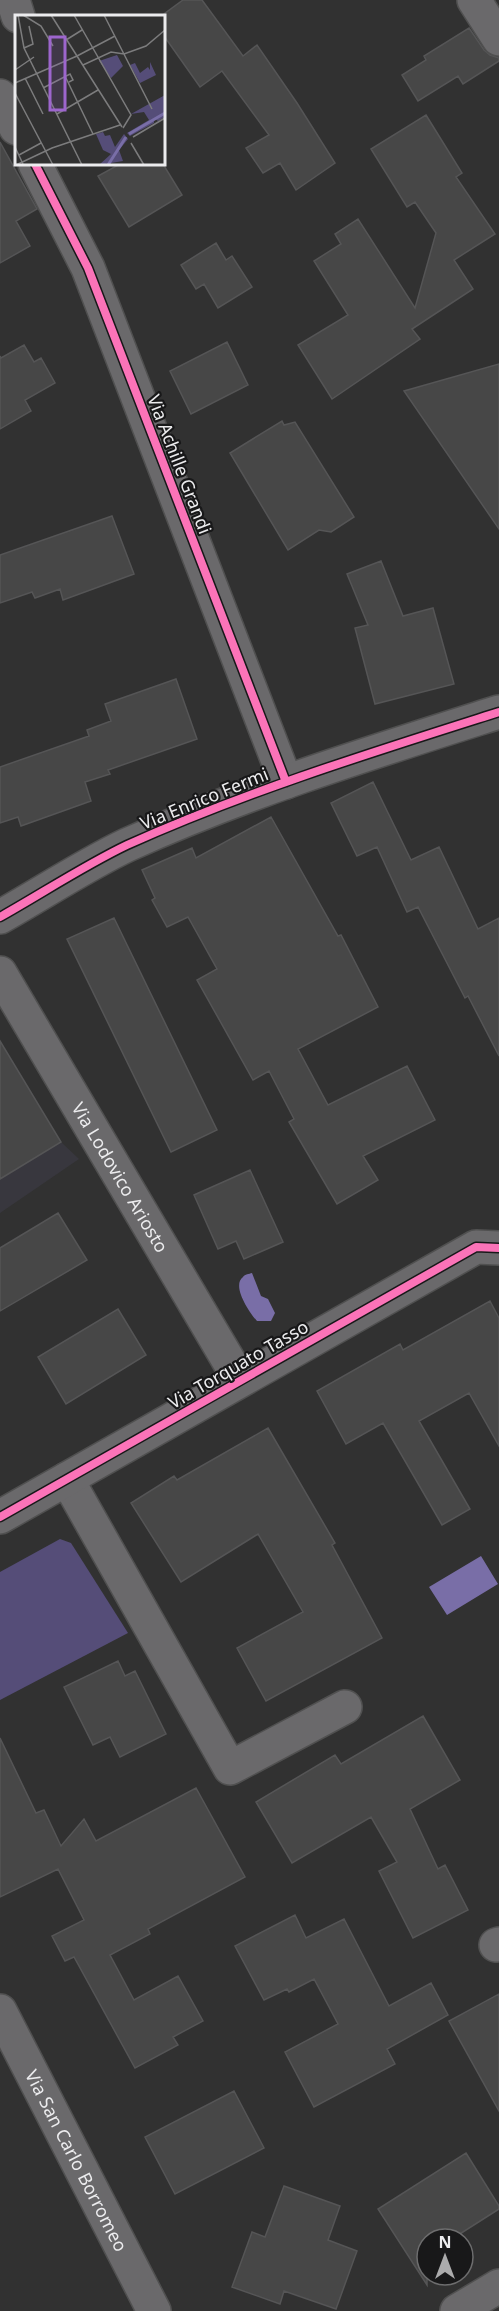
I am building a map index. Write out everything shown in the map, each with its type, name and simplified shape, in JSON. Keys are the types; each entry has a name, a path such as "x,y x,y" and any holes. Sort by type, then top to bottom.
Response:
{"street":[{"path":"13,0 18,15"},
{"path":"474,0 499,39"},
{"path":"0,96 15,126"},
{"name":"Via Achille Grandi","path":"35,165 88,268"},
{"name":"Via Achille Grandi","path":"60,165 88,268 286,782"},
{"name":"Via Enrico Fermi","path":"0,917 125,846 286,782 499,712"},
{"name":"Via Lodovico Ariosto","path":"0,973 240,1380"},
{"name":"Via Torquato Tasso","path":"0,1516 476,1247 497,1246"},
{"path":"67,1479 230,1768 345,1707"},
{"name":"Via San Carlo Borromeo","path":"0,2011 154,2311"},
{"path":"457,2311 499,2286"}],"shaded area":[{"path":"0,1041 61,1142 79,1159 0,1213"},
{"path":"252,1273 261,1296 268,1299 275,1313 271,1321 257,1321 240,1293 240,1281 245,1275"},
{"path":"60,1539 71,1543 128,1633 0,1700 0,1572"},
{"path":"481,1556 498,1584 447,1615 429,1587"}],"building":[{"path":"183,0 202,0 243,56 257,45 335,163 296,190 280,163 263,173 246,148 269,135 222,71 200,87 165,37 164,14"},
{"path":"469,28 484,50 499,58 499,61 463,84 458,76 418,101 402,75 426,60 424,56"},
{"path":"426,115 462,173 456,177 495,234 454,260 473,289 412,329 420,339 332,399 298,345 348,315 314,261 341,244 335,234 358,219 415,308 436,233 415,202 407,207 371,149"},
{"path":"0,142 37,209 16,221 30,246 0,263"},
{"path":"118,165 164,165 182,195 129,227 98,176"},
{"path":"216,243 226,260 232,256 252,287 218,308 204,284 196,289 181,265"},
{"path":"227,342 248,385 191,414 170,371"},
{"path":"24,345 34,362 41,358 55,383 25,400 31,411 0,429 0,356 1,358"},
{"path":"499,364 499,529 404,391"},
{"path":"282,421 284,425 295,422 354,517 331,532 319,530 288,550 230,453"},
{"path":"112,516 134,574 63,600 60,589 35,598 32,592 0,603 0,555"},
{"path":"381,561 403,616 433,608 454,684 375,704 355,628 368,625 347,574"},
{"path":"176,679 197,739 108,770 110,774 85,782 91,801 21,826 18,817 0,823 0,767 89,736 87,730 111,721 105,704"},
{"path":"373,782 411,860 439,847 478,929 499,918 499,1056 468,996 465,998 418,907 407,912 377,847 357,856 331,803"},
{"path":"271,817 338,936 341,935 378,1007 298,1049 328,1105 407,1066 435,1120 363,1156 378,1180 337,1204 289,1122 294,1119 269,1071 253,1080 197,980 217,969 188,917 167,927 152,900 155,898 142,870 192,848 196,858"},
{"path":"114,918 217,1130 171,1152 67,939"},
{"path":"0,1041 61,1142 0,1179"},
{"path":"250,1170 283,1242 244,1259 236,1241 218,1249 194,1195"},
{"path":"58,1213 87,1260 0,1311 0,1248"},
{"path":"490,1301 499,1318 499,1446 469,1393 419,1421 470,1509 442,1525 383,1423 346,1444 317,1391 400,1344 403,1350"},
{"path":"118,1309 146,1355 66,1404 38,1357"},
{"path":"268,1428 335,1543 332,1545 382,1638 266,1701 237,1648 303,1612 258,1534 181,1582 131,1503 174,1476 177,1480"},
{"path":"118,1661 125,1676 135,1671 166,1734 120,1757 110,1737 93,1745 64,1687"},
{"path":"423,1716 460,1780 410,1809 438,1869 445,1865 468,1910 413,1938 379,1871 397,1862 371,1817 292,1863 256,1802 335,1755 341,1764"},
{"path":"0,1738 36,1813 44,1810 61,1846 84,1819 96,1841 196,1788 245,1877 148,1929 150,1934 110,1955 134,2000 178,1976 203,2021 173,2037 178,2045 135,2068 74,1957 65,1961 52,1936 84,1920 58,1869 0,1897"},
{"path":"295,1915 306,1938 344,1919 389,2006 431,1983 448,2015 387,2049 395,2064 314,2107 285,2052 338,2024 314,1979 289,1992 287,1989 264,2000 235,1946"},
{"path":"499,1994 499,2111 449,2021"},
{"path":"234,2091 264,2148 175,2194 145,2137"},
{"path":"466,2153 499,2206 499,2209 471,2227 415,2227 415,2266 378,2209"},
{"path":"284,2186 340,2206 328,2240 357,2251 336,2309 284,2291 280,2304 232,2287 252,2232 265,2237"}],"cycle path":[{"path":"36,165 88,268 286,782"},
{"path":"0,917 111,853 172,825 311,773 499,712"},
{"path":"0,1517 476,1247 499,1248"}]}
